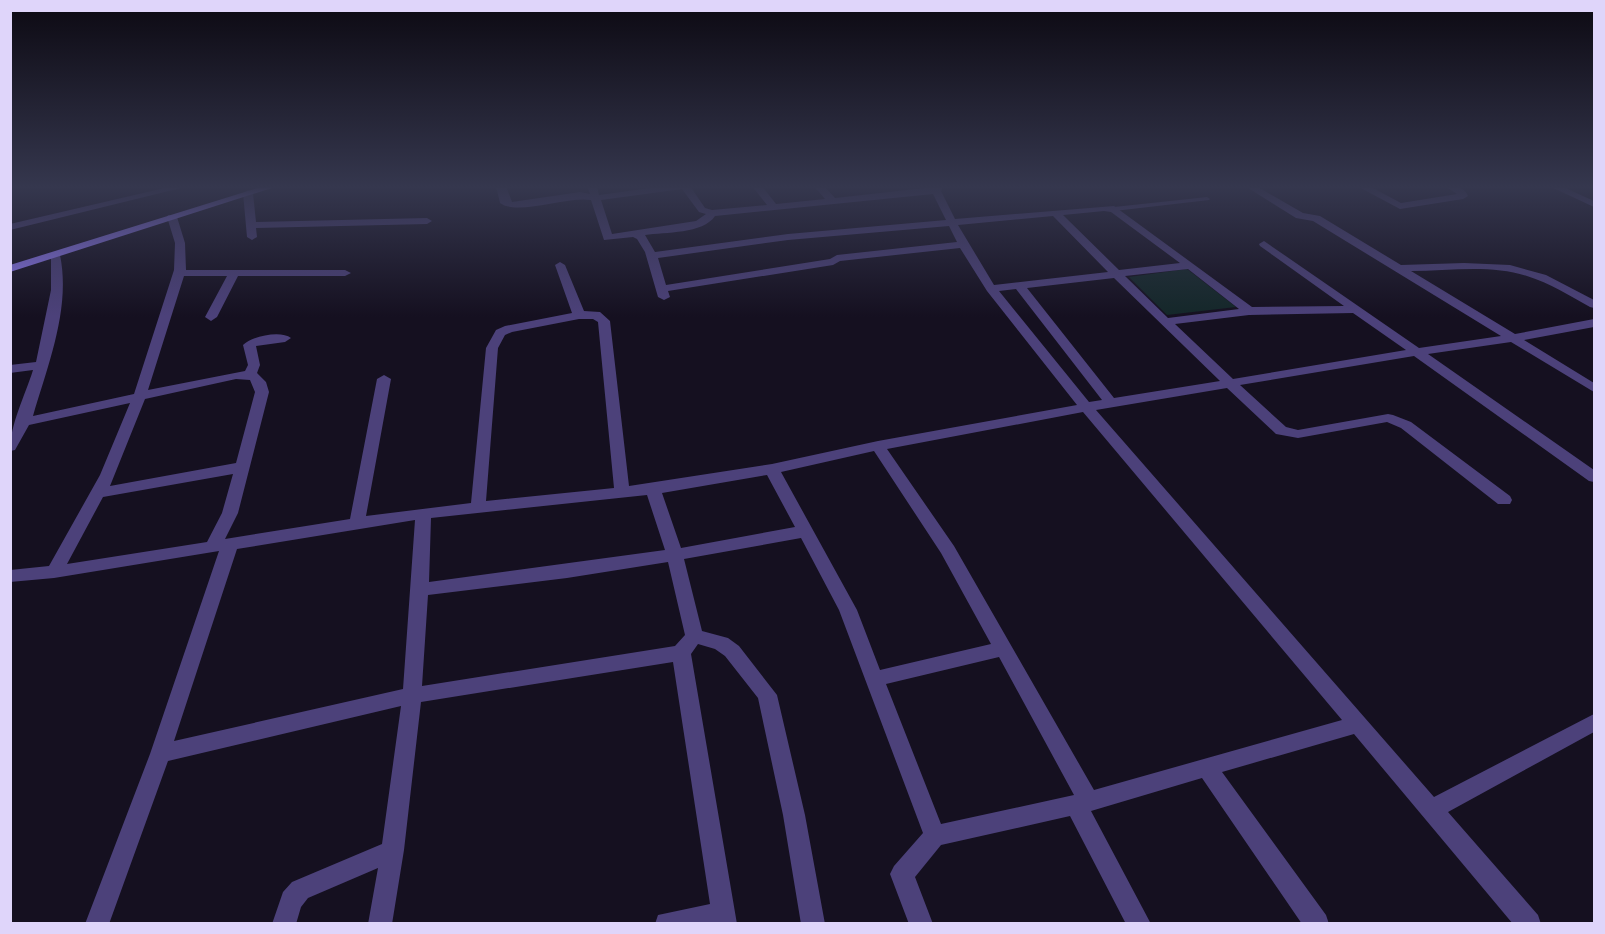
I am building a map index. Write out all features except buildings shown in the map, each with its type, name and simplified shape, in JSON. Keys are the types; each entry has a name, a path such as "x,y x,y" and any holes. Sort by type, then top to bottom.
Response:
{"main road":[{"path":"10,269 133,230"}],"street":[{"path":"54,572 108,475 140,395 179,273 180,243 176,230"},
{"path":"251,230 252,237"},
{"path":"606,230 608,238 663,230"},
{"path":"650,256 788,237 875,230"},
{"path":"956,230 990,289 1086,407 1529,924"},
{"path":"1071,230 1278,429 1288,434 1388,418 1396,419 1406,424 1504,500"},
{"path":"1142,230 1249,311"},
{"path":"1336,230 1401,267 1594,388"},
{"path":"635,234 644,239 663,293 833,262 837,258 963,244"},
{"path":"1264,244 1594,477"},
{"path":"10,447 24,422 53,315 60,266 55,255"},
{"path":"560,265 579,315"},
{"path":"990,289 1190,265"},
{"path":"1401,267 1503,268 1524,271 1547,280 1594,305"},
{"path":"179,273 345,273"},
{"path":"211,317 234,273"},
{"path":"1019,286 1112,403"},
{"path":"1165,322 1249,311 1354,309"},
{"path":"478,508 494,341 500,333 509,328 579,315 596,315 604,321 622,492"},
{"path":"10,576 54,572 423,513 652,489 772,469 878,446 1086,407 1416,352 1515,338 1594,323"},
{"path":"249,374 254,361 249,345 255,341 285,338"},
{"path":"10,369 40,365"},
{"path":"24,422 140,395 249,374 257,377 261,383 262,392 243,467 160,754 97,924"},
{"path":"357,524 384,379"},
{"path":"878,446 948,550 1082,803 1139,924"},
{"path":"99,493 243,467"},
{"path":"772,469 848,610 935,836"},
{"path":"652,489 675,555 694,636"},
{"path":"380,924 393,850 411,696 421,589 423,513"},
{"path":"421,589 524,579 807,531"},
{"path":"160,754 411,696 681,653 694,636"},
{"path":"694,636 720,643 732,651 767,695 794,815 813,924"},
{"path":"874,679 1002,649"},
{"path":"667,924 724,918 681,653"},
{"path":"1431,810 1594,722"},
{"path":"921,924 902,874 935,836 1082,803 1358,724"},
{"path":"1206,766 1317,924"},
{"path":"284,924 291,900 300,890 393,850"}],"green space":[{"path":"1187,269 1236,307 1167,315 1129,277"}]}
